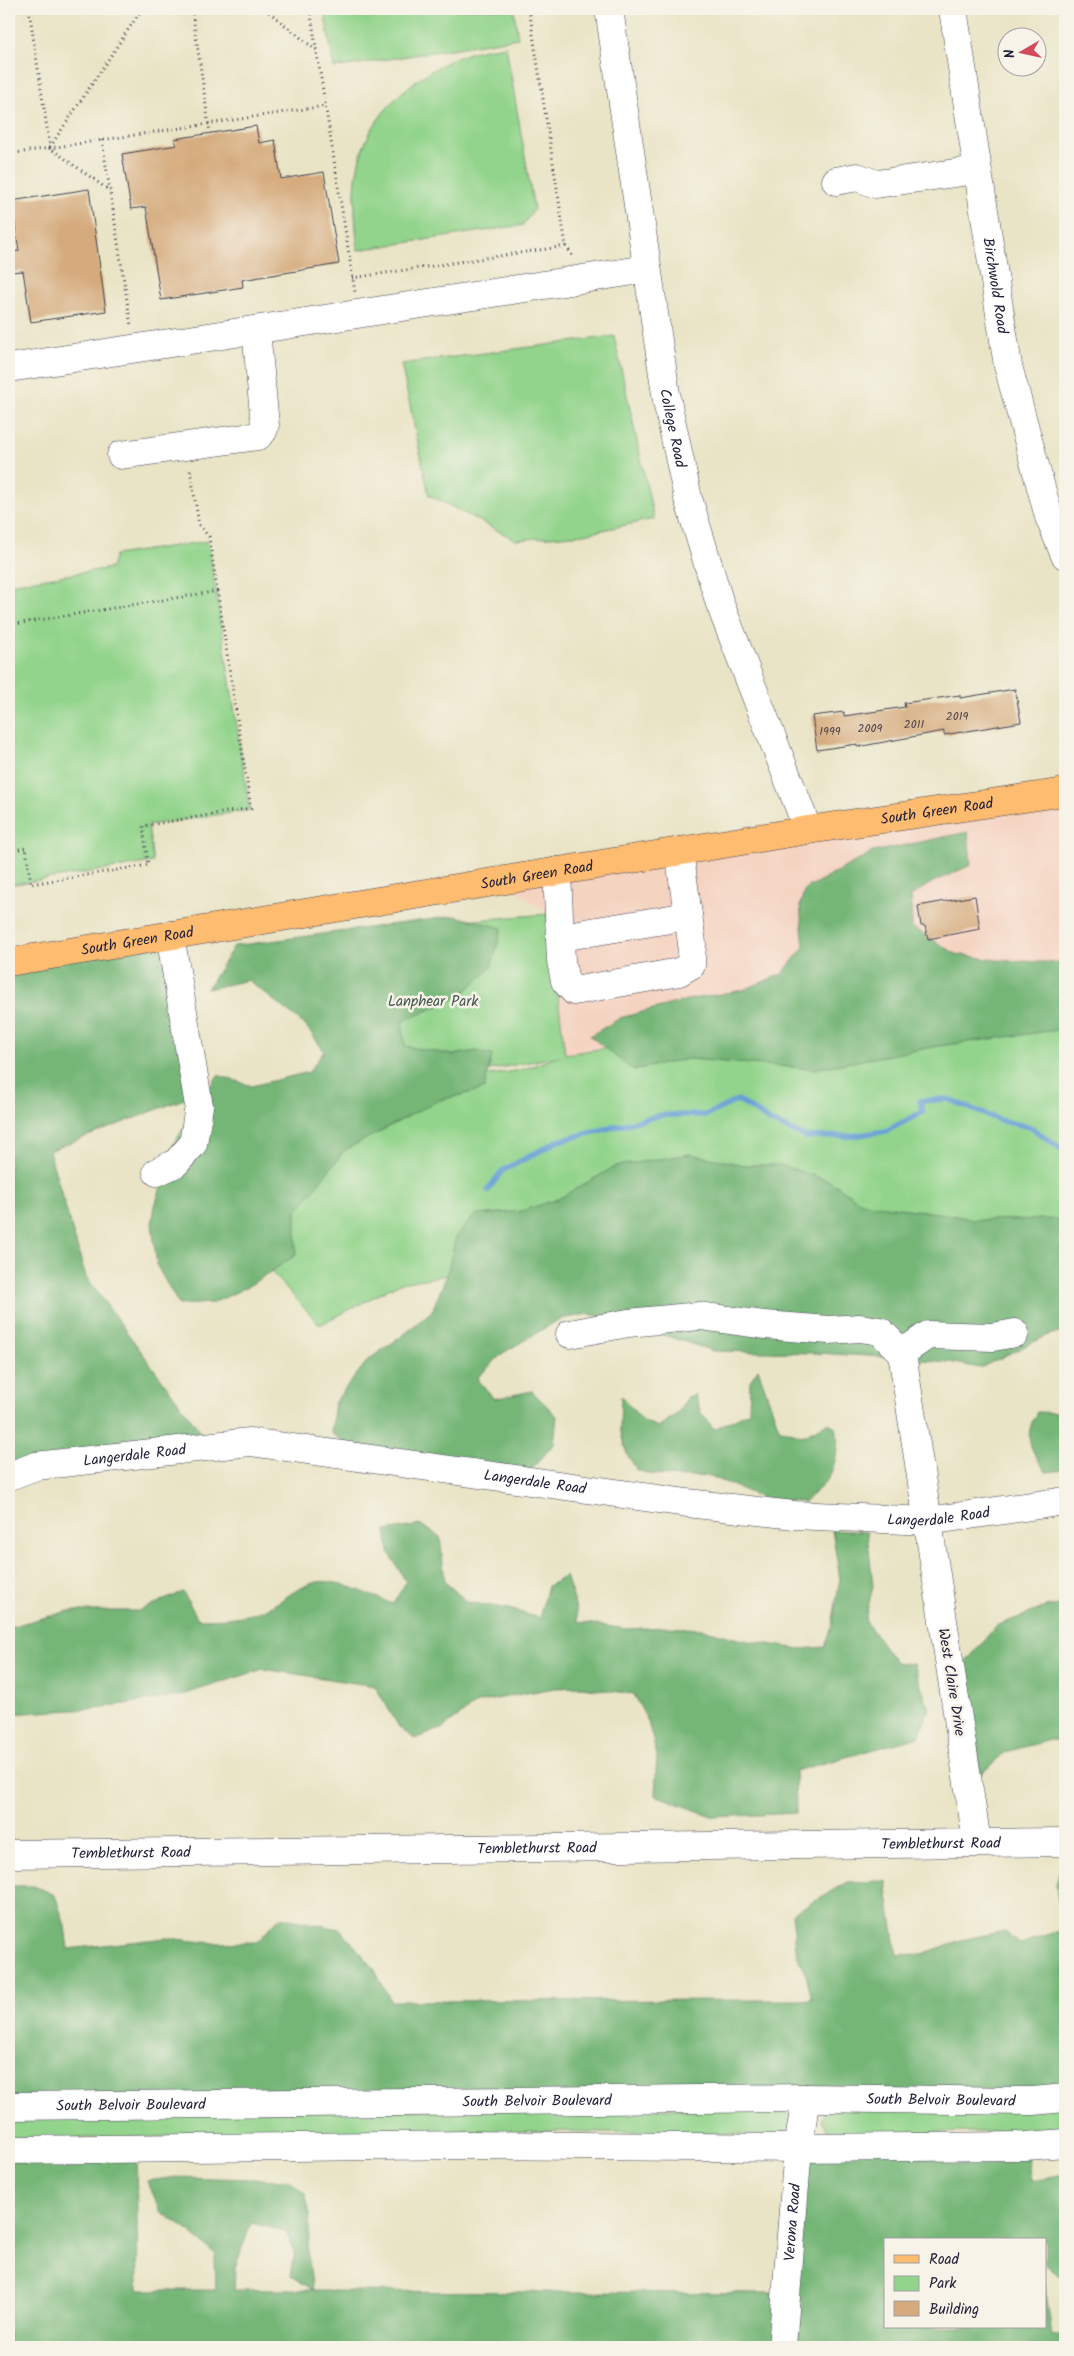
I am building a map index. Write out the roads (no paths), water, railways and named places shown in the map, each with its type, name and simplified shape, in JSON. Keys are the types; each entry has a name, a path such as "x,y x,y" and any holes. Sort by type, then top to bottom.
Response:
{"main road":[{"name":"South Green Road","path":"9,962 808,830 1065,792"}],"street":[{"name":"College Road","path":"609,9 667,401 688,498 720,604 808,830"},
{"name":"Birchwold Road","path":"953,9 1008,366 1049,517 1065,555"},
{"path":"836,181 857,177 876,184 977,170"},
{"path":"9,368 647,269"},
{"path":"121,455 258,436 263,431 265,425 256,330"},
{"path":"557,871 565,981 574,990 593,988 679,972 691,965 692,943 679,851"},
{"path":"561,937 688,916"},
{"path":"158,1172 176,1163 193,1144 199,1106 170,935"},
{"path":"570,1334 628,1322 700,1316 765,1325 829,1330 860,1328 880,1331 902,1353 928,1335 992,1337 1015,1332"},
{"name":"West Claire Drive","path":"902,1353 977,1842"},
{"name":"Langerdale Road","path":"9,1476 36,1466 250,1442 794,1515 928,1521 1065,1501"},
{"name":"Temblethurst Road","path":"9,1854 1065,1842"},
{"name":"South Belvoir Boulevard","path":"9,2106 806,2098 1032,2101 1065,2098"},
{"name":"Verona Road","path":"782,2347 798,2148 806,2098"},
{"path":"9,2150 469,2145 798,2148 1026,2146 1065,2143"}],"waterway":[{"path":"488,1190 502,1171 558,1141 661,1115 706,1115 738,1100 771,1122 806,1137 852,1136 886,1131 923,1112 920,1101 947,1099 1002,1121 1030,1127 1065,1151"}],"park label":[{"name":"Lanphear Park","path":"433,1001"}]}
